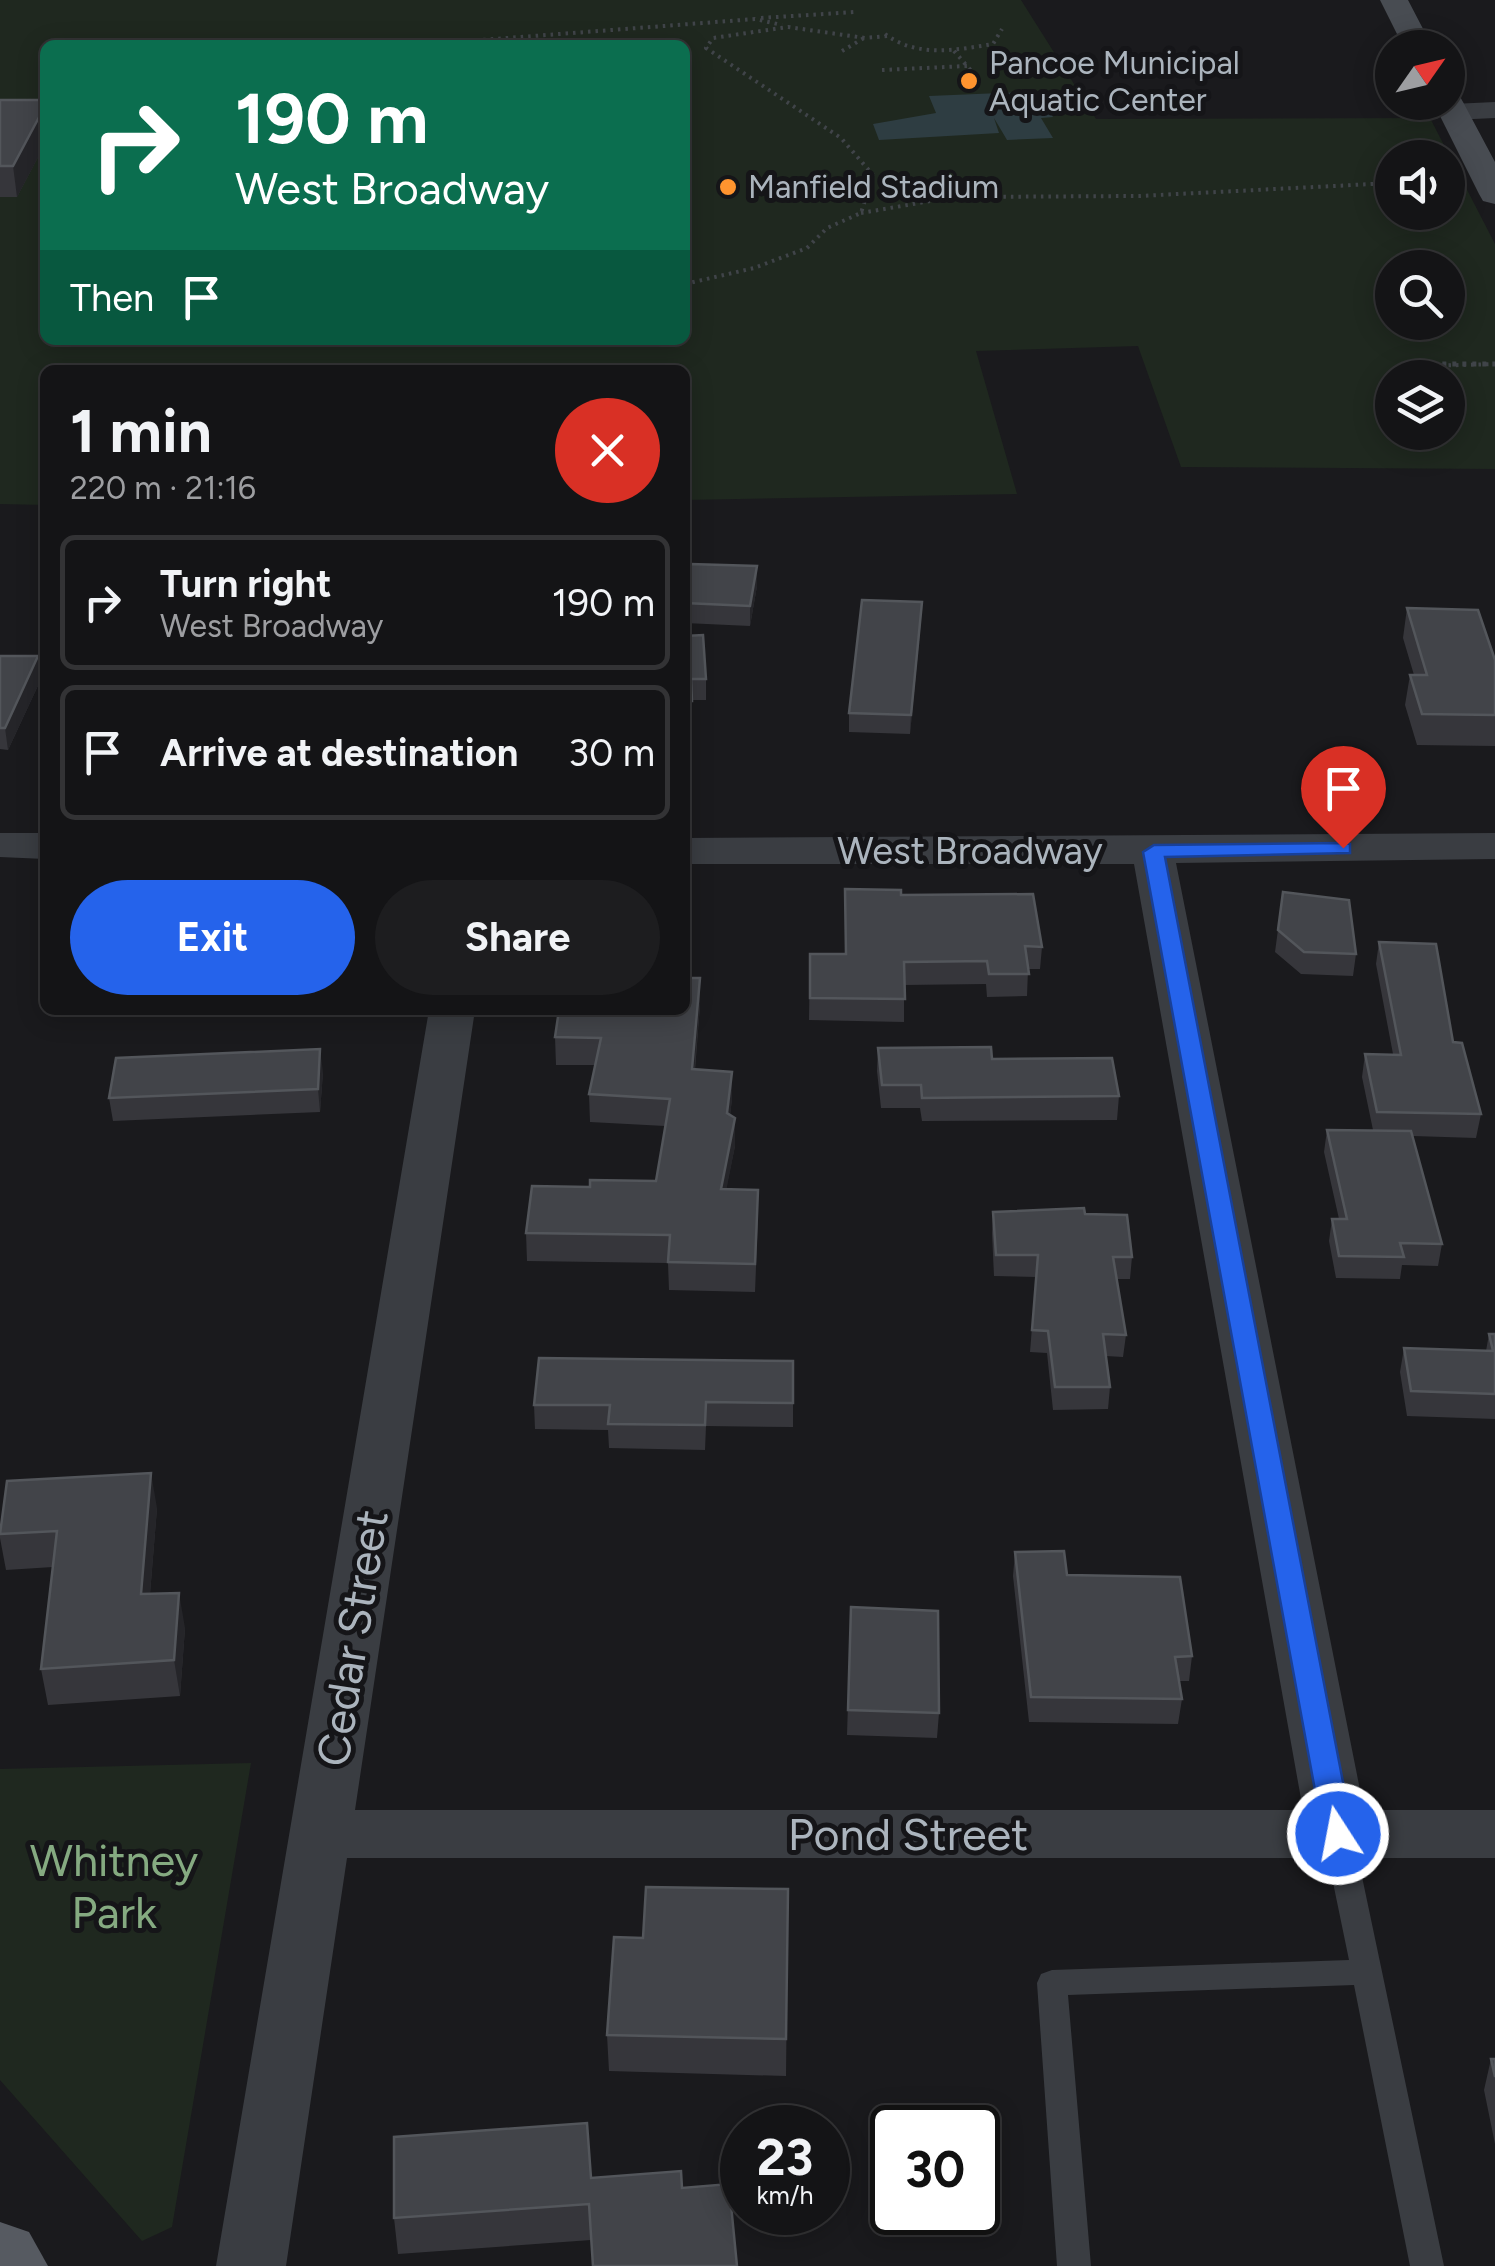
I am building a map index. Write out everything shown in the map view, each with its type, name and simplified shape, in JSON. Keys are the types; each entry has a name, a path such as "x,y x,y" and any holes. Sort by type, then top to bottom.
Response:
{"main road":[{"path":"1394,0 1410,30"},
{"path":"1457,120 1495,194"},
{"path":"0,2258 7,2266"}],"street":[{"path":"1465,108 1495,110"},
{"path":"0,845 40,846"},
{"name":"West Broadway","path":"690,851 1154,852 1495,846"},
{"path":"1154,852 1338,1834"},
{"name":"Cedar Street","path":"252,2266 451,1015"},
{"name":"Pond Street","path":"320,1834 1495,1834"}],"lane":[{"path":"1338,1834 1427,2266"},
{"path":"1074,2266 1052,1983 1366,1972"}],"path":[{"path":"481,40 855,12"},
{"path":"755,19 865,38 886,35 916,49 954,50 993,44 1002,29"},
{"path":"788,26 713,38 706,48 841,138 873,175 952,197"},
{"path":"842,51 865,38"},
{"path":"954,50 974,74"},
{"path":"882,70 967,66"},
{"path":"861,214 873,175"},
{"path":"690,283 754,268 807,248 827,228 861,214 952,197 1139,196 1375,184"},
{"path":"1465,364 1495,364"}],"green space":[{"path":"0,0 1021,0 1096,119 1431,120 1441,140 1375,140 1375,230 1465,230 1465,186 1495,244 1495,469 1181,467 1138,346 976,351 1017,494 690,500 690,365 40,365 40,505 0,504"},
{"name":"Whitney Park","path":"251,1763 172,2227 142,2241 0,2080 0,1769"}],"shaded area":[{"path":"1024,92 1034,109 1048,108 1053,117 1041,118 1053,138 1007,140 994,118 999,133 879,140 873,124 936,113 929,96"}],"building":[{"path":"0,100 40,100 40,115 13,166 0,166"},
{"path":"690,564 757,566 750,606 690,603"},
{"path":"862,600 922,602 911,715 849,713"},
{"path":"1407,608 1478,610 1495,660 1495,715 1422,714 1410,675 1427,675"},
{"path":"703,635 706,679 691,679 692,701 690,701 690,636"},
{"path":"0,656 38,656 5,728 0,728"},
{"path":"845,889 901,890 901,895 1033,894 1042,947 1025,946 1029,974 989,974 987,961 904,962 905,999 810,998 810,954 846,954"},
{"path":"1283,892 1349,900 1356,954 1304,952 1278,930"},
{"path":"1379,942 1436,944 1453,1042 1462,1043 1481,1114 1377,1112 1365,1054 1401,1055"},
{"path":"690,978 700,978 692,1069 732,1072 727,1113 735,1118 721,1189 758,1190 755,1264 668,1262 670,1235 526,1233 532,1186 590,1187 590,1180 656,1181 670,1099 589,1094 601,1038 555,1037 558,1015 690,1015"},
{"path":"991,1047 992,1059 1112,1058 1119,1096 922,1098 921,1085 882,1085 878,1048"},
{"path":"320,1049 318,1089 109,1098 116,1058"},
{"path":"1327,1130 1411,1131 1442,1244 1400,1243 1404,1257 1339,1256 1332,1219 1347,1219"},
{"path":"1084,1208 1085,1214 1127,1215 1132,1257 1113,1257 1126,1335 1103,1334 1110,1387 1055,1387 1048,1331 1032,1330 1038,1255 996,1255 993,1212"},
{"path":"1489,1334 1495,1334 1495,1394 1411,1391 1404,1348 1493,1351"},
{"path":"539,1358 793,1361 793,1403 706,1402 705,1425 608,1424 610,1405 534,1405"},
{"path":"151,1473 141,1594 179,1593 174,1660 41,1669 57,1531 0,1534 7,1481"},
{"path":"1064,1551 1067,1575 1180,1577 1192,1656 1175,1657 1182,1699 1031,1697 1015,1552"},
{"path":"851,1607 938,1611 939,1713 848,1710"},
{"path":"646,1887 788,1889 786,2039 607,2035 614,1937 643,1938"},
{"path":"587,2123 591,2178 681,2171 682,2188 720,2185 720,2235 734,2235 737,2266 593,2266 589,2204 394,2218 394,2137"}],"place":[{"name":"Pancoe Municipal Aquatic Center","path":"969,81"},
{"name":"Manfield Stadium","path":"728,187"}],"route":[{"path":"1338,1834 1154,852 1343,848"}]}
